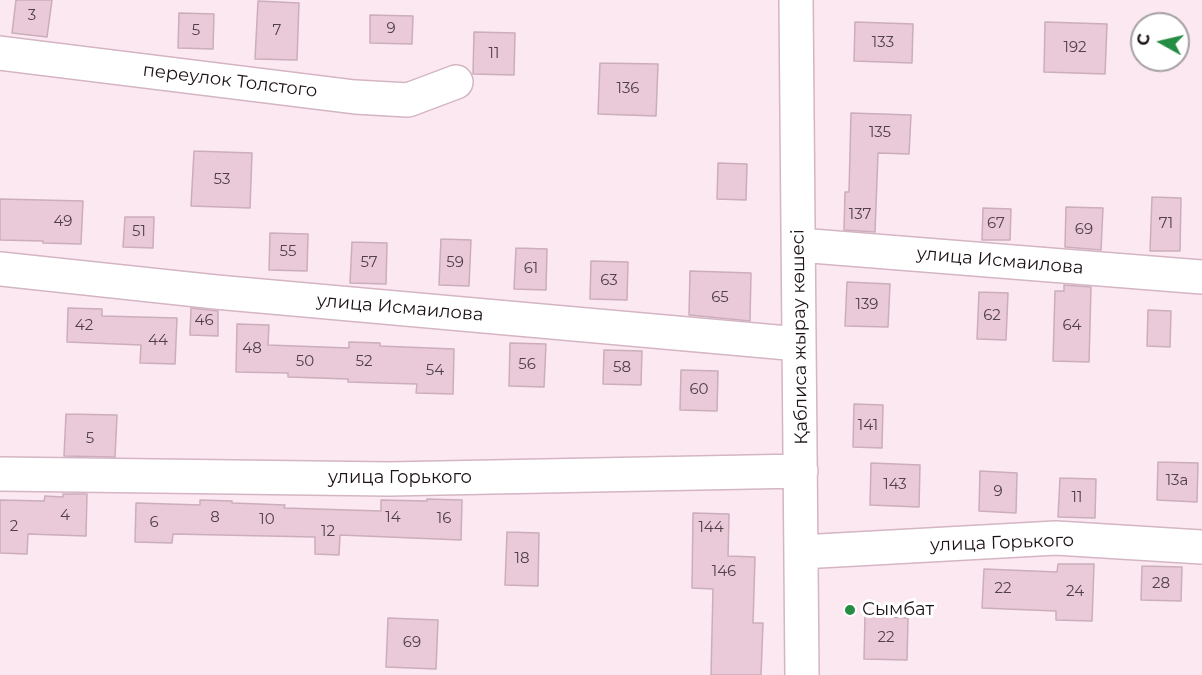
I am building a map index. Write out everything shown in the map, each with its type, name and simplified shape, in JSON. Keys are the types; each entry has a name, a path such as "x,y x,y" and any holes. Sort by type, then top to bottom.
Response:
{"street":[{"name":"Қаблиса жырау көшесі","path":"796,0 802,675"},
{"name":"переулок Толстого","path":"0,53 343,95 408,100 456,82"},
{"name":"улица Исмаилова","path":"799,245 1202,277"},
{"name":"улица Исмаилова","path":"0,269 216,292 800,344"},
{"name":"улица Горького","path":"0,474 389,479 801,471"},
{"name":"улица Горького","path":"801,552 1056,538 1202,547"}],"building":[{"path":"16,0 52,0 47,37 12,33"},
{"path":"258,1 299,3 297,60 255,59"},
{"path":"179,13 214,14 213,49 178,48"},
{"path":"370,15 413,16 412,44 370,43"},
{"path":"855,22 913,24 912,63 854,61"},
{"path":"1045,22 1107,24 1105,74 1044,72"},
{"path":"474,32 515,33 514,75 473,74"},
{"path":"600,63 658,64 656,116 598,114"},
{"path":"851,113 911,115 909,154 878,153 875,232 844,230 845,192 849,192"},
{"path":"194,151 252,153 250,208 191,206"},
{"path":"718,163 747,164 746,200 717,199"},
{"path":"1152,197 1181,198 1180,251 1150,251"},
{"path":"0,199 83,201 81,244 0,240"},
{"path":"1066,207 1103,208 1101,250 1065,247"},
{"path":"983,208 1011,209 1010,240 982,240"},
{"path":"125,217 154,217 153,248 123,247"},
{"path":"270,233 308,234 307,271 269,270"},
{"path":"441,239 471,240 469,286 439,285"},
{"path":"352,242 387,243 386,284 350,283"},
{"path":"516,248 547,249 546,290 514,289"},
{"path":"591,261 628,262 627,300 590,299"},
{"path":"690,271 751,273 750,321 689,315"},
{"path":"847,282 890,284 888,327 845,326"},
{"path":"1064,285 1091,287 1089,362 1053,361 1055,291 1064,291"},
{"path":"979,292 1008,293 1006,340 977,339"},
{"path":"68,308 102,309 102,316 177,318 175,364 140,363 141,345 67,342"},
{"path":"191,308 218,311 218,336 190,335"},
{"path":"1148,310 1171,311 1170,347 1147,346"},
{"path":"237,324 269,325 268,345 349,348 349,342 380,343 380,346 454,349 453,394 416,393 417,384 348,382 348,379 288,377 288,373 236,372"},
{"path":"510,343 546,344 544,387 509,386"},
{"path":"604,350 642,351 641,385 603,384"},
{"path":"681,370 718,371 717,411 680,410"},
{"path":"854,404 883,405 882,448 853,447"},
{"path":"66,414 117,415 115,457 64,456"},
{"path":"1158,462 1198,463 1197,502 1157,500"},
{"path":"871,463 920,465 919,507 870,505"},
{"path":"980,471 1017,473 1016,513 979,511"},
{"path":"1060,478 1096,479 1095,518 1058,517"},
{"path":"63,494 87,494 86,536 28,534 27,554 0,553 0,500 44,501 45,496 63,497"},
{"path":"427,499 462,500 461,540 340,535 339,555 315,554 315,537 173,534 172,543 135,542 136,503 200,505 200,500 232,501 232,503 285,505 284,508 381,511 381,500 427,501"},
{"path":"693,513 729,514 728,556 755,557 753,623 763,623 761,675 711,675 713,589 692,588"},
{"path":"507,532 539,533 538,586 505,585"},
{"path":"1058,564 1094,564 1092,621 1056,620 1056,611 982,608 984,569 1057,572"},
{"path":"1142,566 1182,567 1181,601 1141,600"},
{"path":"865,616 908,618 907,660 864,659"},
{"path":"388,618 438,620 436,669 386,667"}],"place":[{"name":"Сымбат","path":"850,610"}]}
